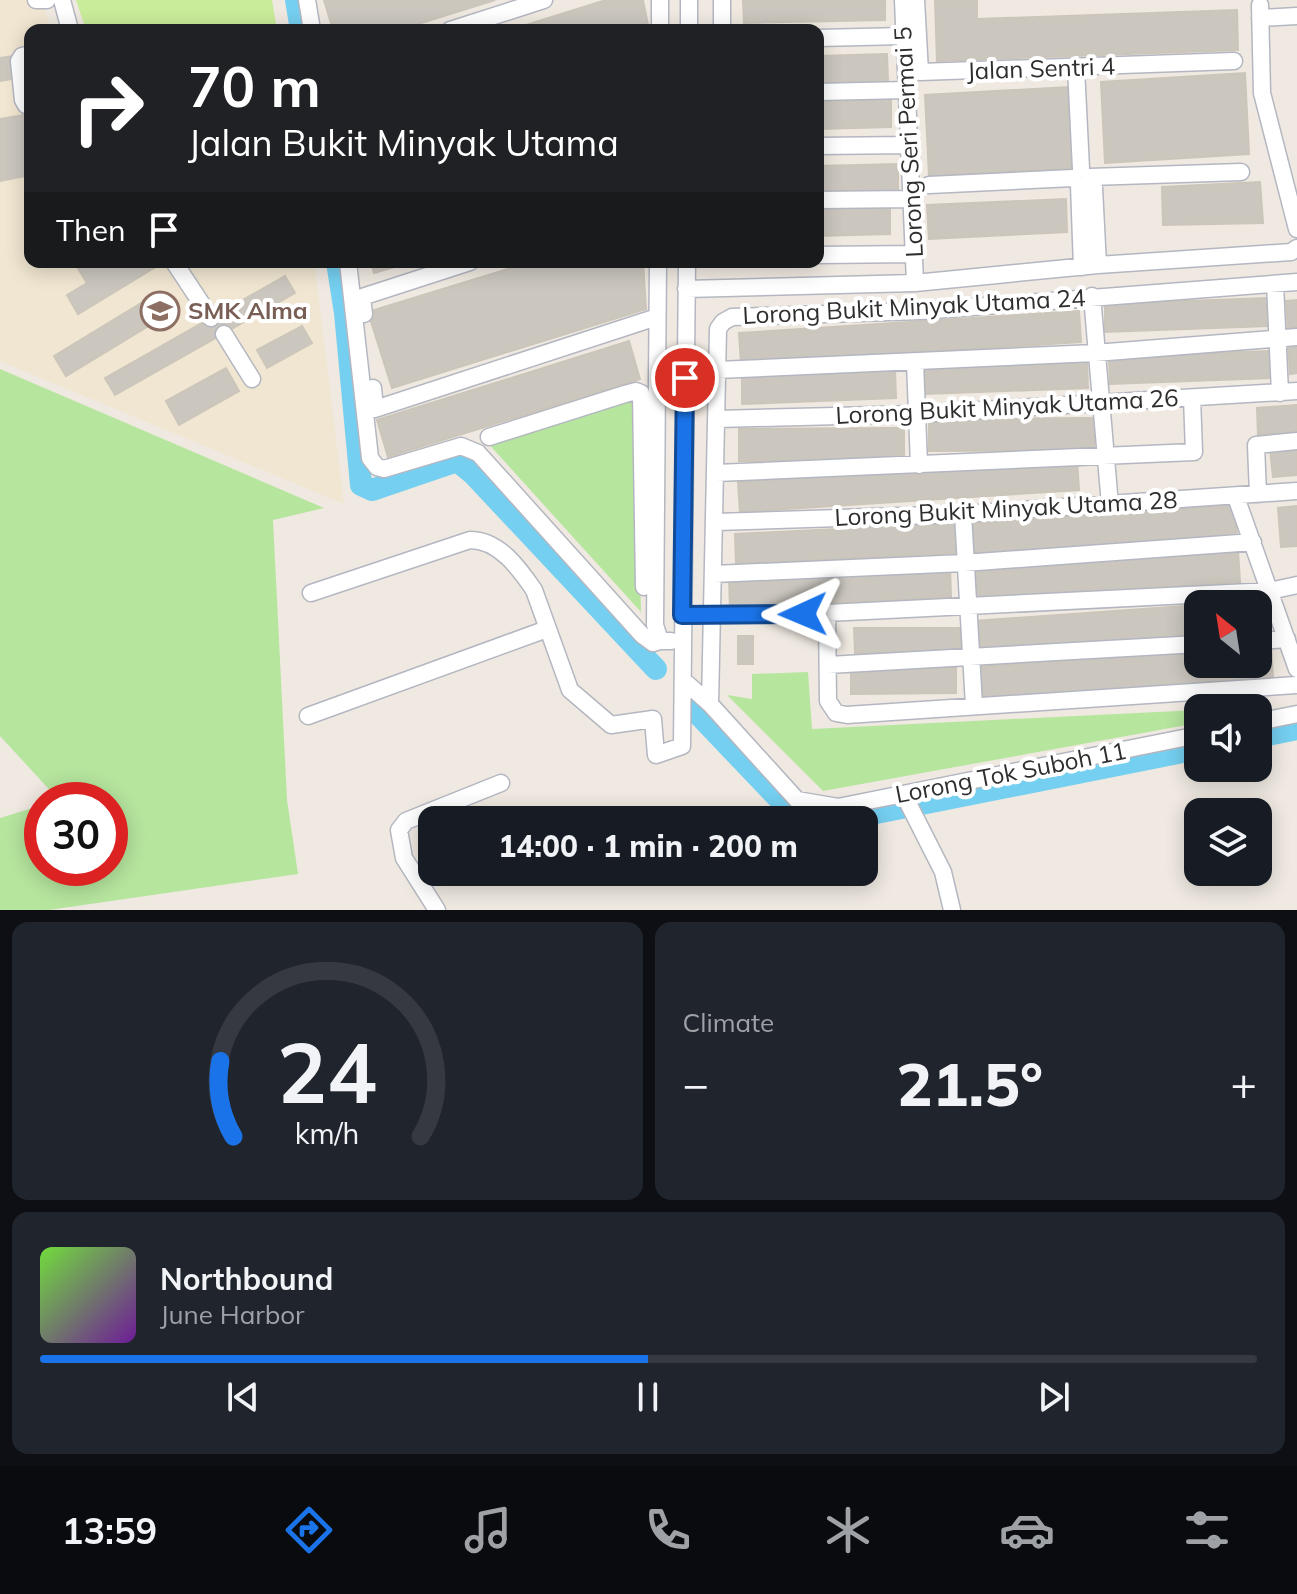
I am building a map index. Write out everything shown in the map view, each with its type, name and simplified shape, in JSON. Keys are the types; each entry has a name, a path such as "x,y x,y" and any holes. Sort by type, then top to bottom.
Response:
{"street":[{"path":"36,0 47,0"},
{"path":"62,0 68,24"},
{"path":"307,0 311,24"},
{"path":"469,24 544,0"},
{"path":"660,0 660,24"},
{"path":"689,0 689,24"},
{"path":"722,0 722,24"},
{"name":"Lorong Seri Permai 5","path":"903,0 916,312"},
{"name":"Jalan Sentri 4","path":"916,0 920,72 1234,61"},
{"path":"1297,16 1260,12 1262,93 1297,229"},
{"path":"824,38 903,36"},
{"path":"24,56 19,61 24,102"},
{"path":"1076,68 1090,266"},
{"path":"824,92 907,90"},
{"path":"824,146 910,145"},
{"path":"929,185 1241,172"},
{"path":"824,200 912,199"},
{"path":"686,289 915,283 1294,250"},
{"path":"824,255 915,254"},
{"path":"178,268 211,318"},
{"path":"349,268 370,458 377,467 384,469 461,446 478,453 642,635 653,643 658,633 658,268"},
{"path":"451,268 362,297 375,409 657,317"},
{"path":"311,593 470,540 483,540 495,546 534,590 570,690 611,725 653,719 656,755 682,746 687,268"},
{"name":"Lorong Bukit Minyak Utama 24","path":"710,704 718,329 723,322 732,317 916,312 1297,282"},
{"path":"1275,284 1278,338 1288,392"},
{"path":"1092,296 1110,505"},
{"path":"224,334 252,379"},
{"path":"717,370 1095,353 1297,337"},
{"path":"915,362 919,465"},
{"name":"Lorong Bukit Minyak Utama 26","path":"717,419 917,414 1288,392"},
{"path":"489,437 625,394 641,393 645,607 658,633 682,642"},
{"path":"716,473 1194,452 1192,398"},
{"path":"1258,494 1256,445 1297,441"},
{"name":"Lorong Bukit Minyak Utama 28","path":"716,522 963,514 1297,491"},
{"path":"1236,497 1270,590"},
{"path":"963,514 974,706"},
{"path":"714,574 964,563 1253,542"},
{"path":"1272,591 1297,585"},
{"path":"682,615 827,613 1184,595"},
{"path":"1272,597 1297,669"},
{"path":"827,613 828,701 836,713 847,715 1297,685"},
{"path":"308,716 547,629"},
{"path":"1272,640 1287,639"},
{"path":"828,665 1184,645"},
{"name":"Lorong Tok Suboh 11","path":"683,680 710,704 797,800 838,807 909,803 1184,738"},
{"path":"1272,719 1297,714"},
{"path":"437,910 404,858 399,830 406,821 501,783"},
{"path":"909,803 943,872 952,910"}],"shaded area":[{"name":"SMK Alma","path":"0,0 42,0 49,24 24,24 24,268 315,268 344,504 0,361"}],"green space":[{"path":"76,0 272,0 276,24 84,24"},
{"path":"0,369 324,508 273,520 287,800 298,874 49,910 0,910 0,818 24,811 24,886 128,886 128,782 42,782 0,736"},
{"path":"636,399 641,612 485,440"},
{"path":"808,672 812,729 1184,711 1184,726 823,791 727,695 752,699 752,674"}],"building":[{"path":"324,0 495,0 418,24 331,24"},
{"path":"606,0 643,0 648,24 529,24"},
{"path":"743,0 885,0 885,20 744,23"},
{"path":"935,0 977,0 977,19 1237,10 1238,50 937,61"},
{"path":"887,54 888,82 824,83 824,56"},
{"path":"14,56 17,78 0,81 0,58"},
{"path":"1245,73 1249,154 1105,163 1101,82"},
{"path":"1069,87 1073,168 929,176 925,95"},
{"path":"891,99 891,127 824,129 824,101"},
{"path":"24,115 24,176 0,181 0,119"},
{"path":"898,164 898,191 824,193 824,166"},
{"path":"1260,182 1263,223 1163,225 1162,187"},
{"path":"1066,199 1067,232 929,239 927,205"},
{"path":"890,207 890,234 824,236 824,208"},
{"path":"78,268 154,268 78,314 67,295 87,283"},
{"path":"373,268 391,268 374,273"},
{"path":"511,268 643,268 646,309 392,388 368,312"},
{"path":"285,276 295,293 115,395 105,378"},
{"path":"153,296 165,316 66,376 54,356"},
{"path":"1267,298 1268,326 1105,332 1105,304"},
{"path":"1297,300 1297,330 1288,331 1286,301"},
{"path":"1079,311 1081,342 741,364 739,333"},
{"path":"302,326 312,343 267,368 257,350"},
{"path":"629,341 640,379 388,457 377,420"},
{"path":"1297,343 1297,373 1290,374 1288,344"},
{"path":"1272,351 1273,378 1110,384 1109,356"},
{"path":"1087,361 1088,388 925,394 924,367"},
{"path":"226,368 239,391 179,425 166,401"},
{"path":"895,370 896,398 742,404 742,376"},
{"path":"1297,405 1297,432 1258,435 1257,408"},
{"path":"1095,418 1094,450 929,451 929,419"},
{"path":"904,428 904,460 739,461 739,429"},
{"path":"1297,447 1297,475 1273,477 1270,450"},
{"path":"1077,459 1079,490 740,512 738,482"},
{"path":"1235,505 1237,537 971,555 969,524"},
{"path":"1297,506 1297,546 1281,547 1278,508"},
{"path":"956,523 957,553 736,564 735,534"},
{"path":"1238,550 1240,582 974,600 972,569"},
{"path":"950,567 951,597 730,608 729,577"},
{"path":"1184,606 1184,636 976,651 974,621"},
{"path":"854,628 960,628 960,652 855,653"},
{"path":"738,636 753,636 753,664 738,664"},
{"path":"1184,652 1184,678 1272,678 1272,662 1273,678 978,699 976,667"},
{"path":"956,668 956,693 851,694 851,669"}],"waterway":[{"path":"296,0 300,24"},
{"path":"338,268 361,485 372,490 457,461 473,474 656,669"},
{"path":"694,710 786,806"},
{"path":"1272,734 1297,729"},
{"path":"878,813 1184,752"}],"place":[{"name":"SMK Alma","path":"160,311"}],"route":[{"path":"685,378 682,615 803,614"}]}
